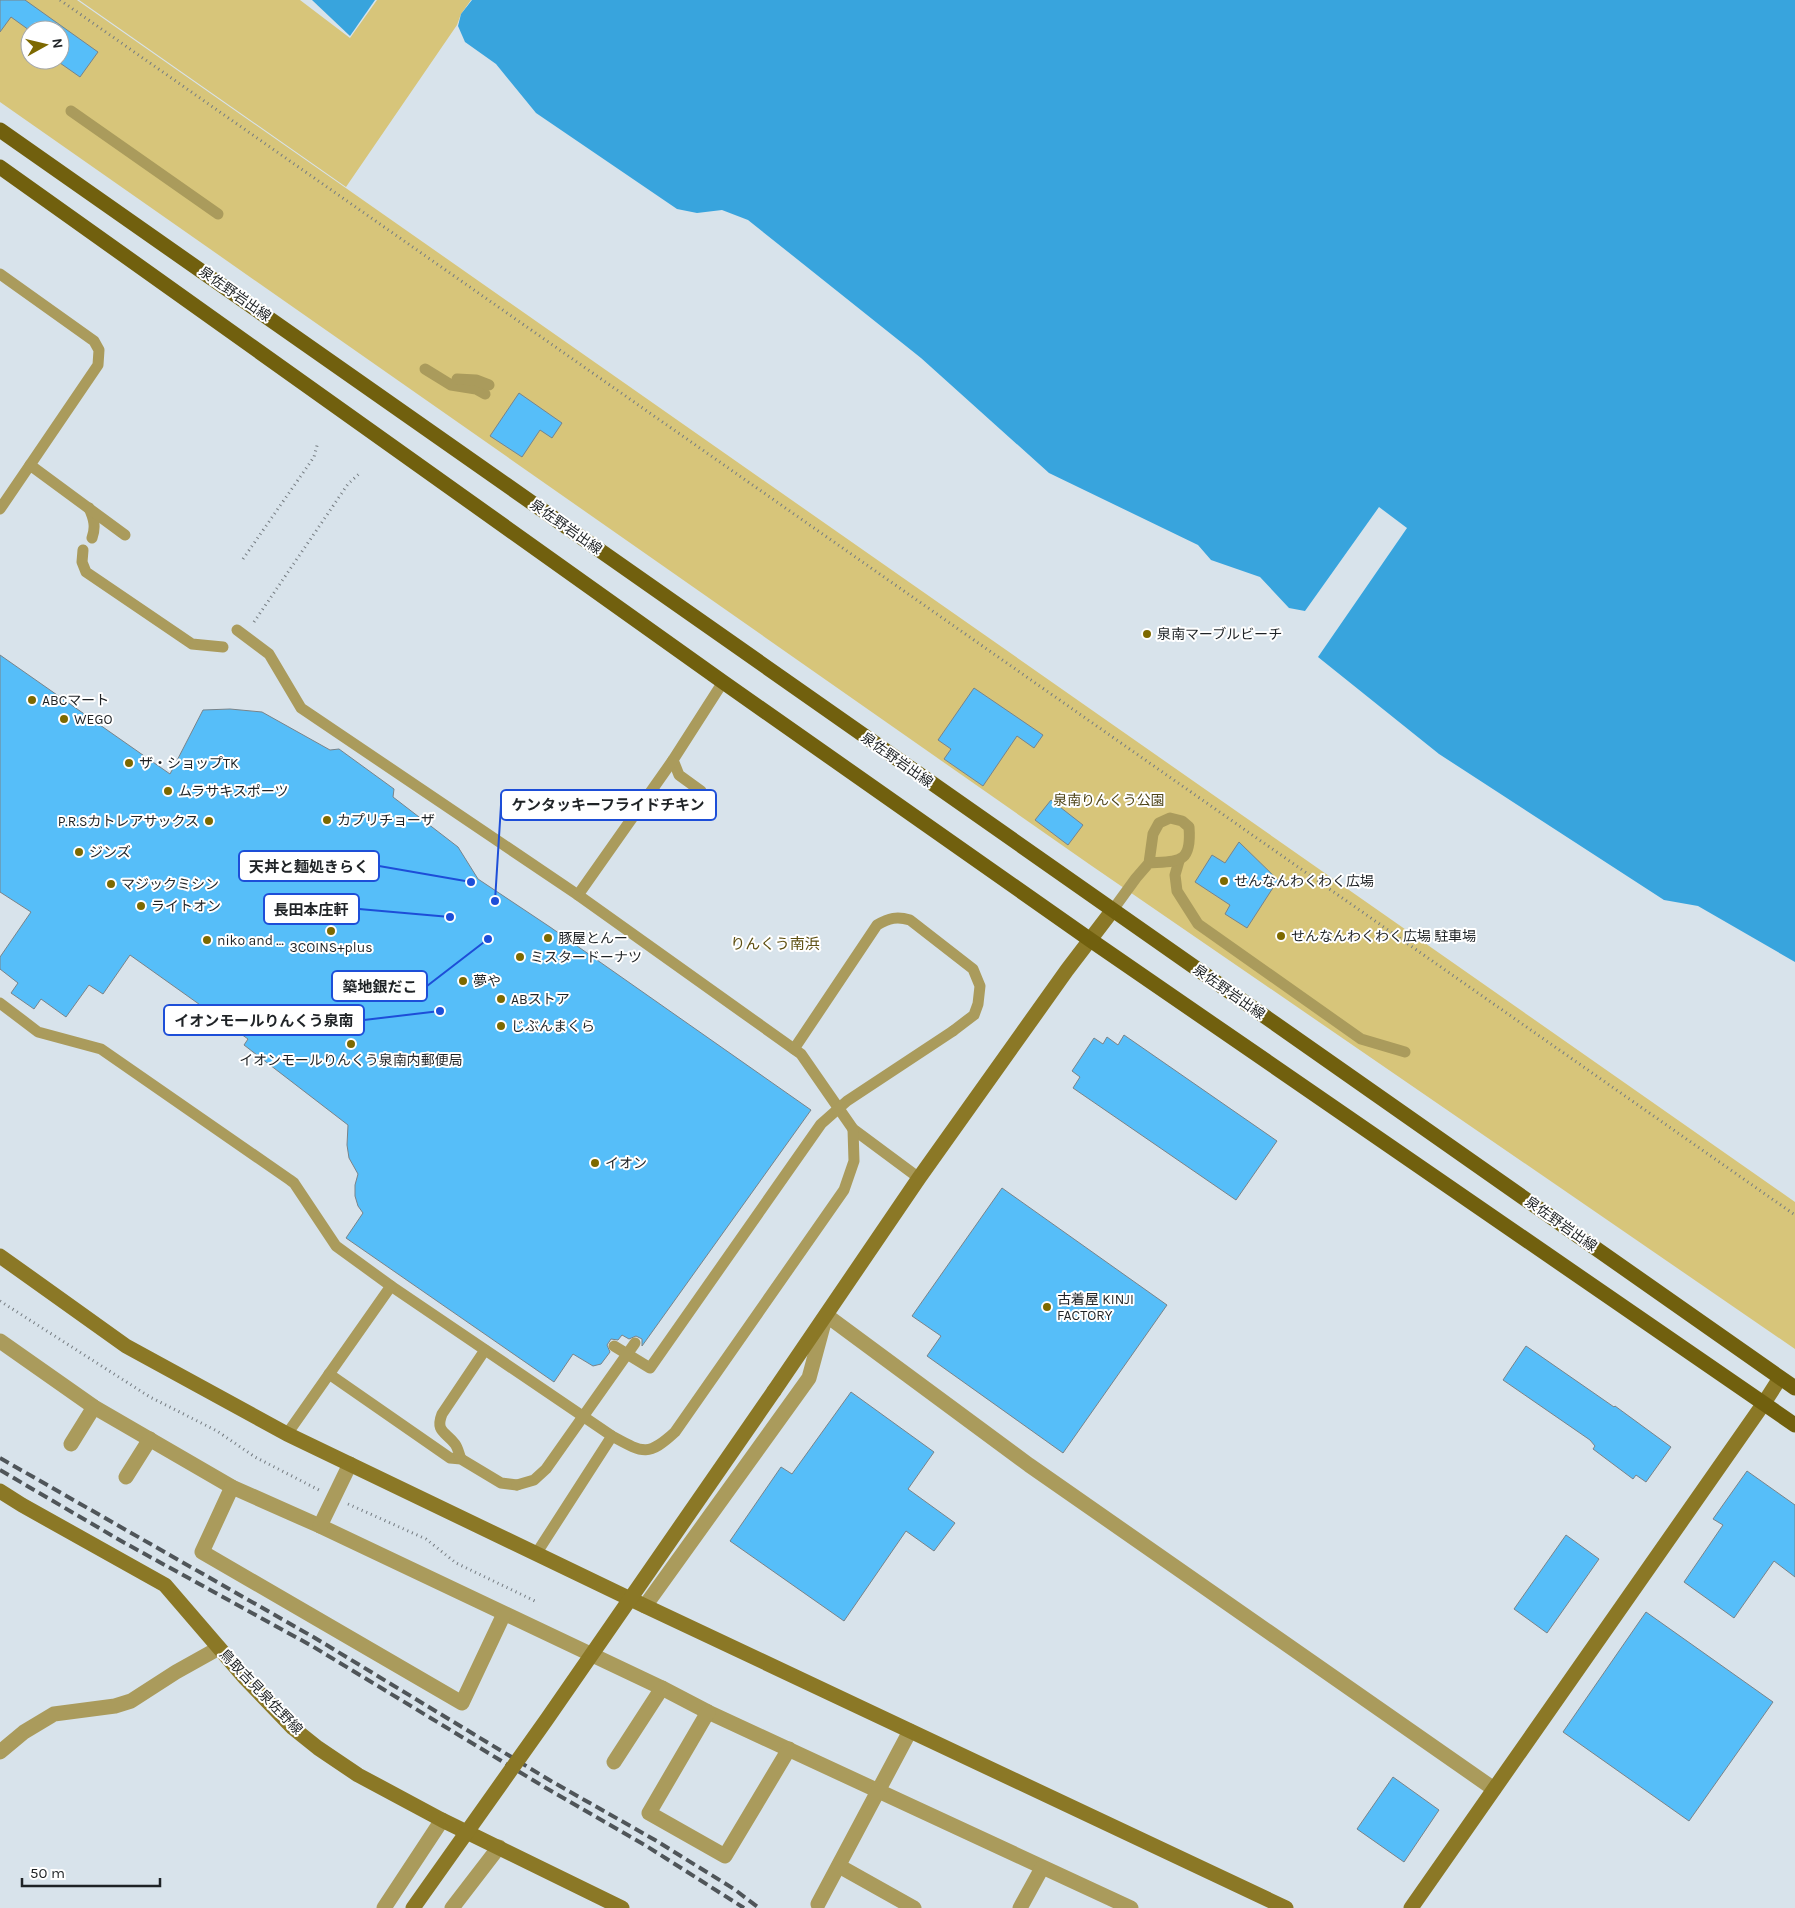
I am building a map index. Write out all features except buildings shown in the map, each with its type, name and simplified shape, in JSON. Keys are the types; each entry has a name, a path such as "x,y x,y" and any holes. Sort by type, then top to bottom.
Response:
{"main road":[{"name":"泉佐野岩出線","path":"0,130 1795,1388"},
{"path":"0,168 723,682 1089,939 1795,1425"}],"street":[{"path":"413,1908 547,1719 919,1178 1089,939 1112,911"},
{"path":"0,1256 126,1346 288,1434 645,1606 1286,1908"},
{"path":"645,1606 809,1378 826,1315"},
{"path":"826,1315 1029,1465 1494,1789"},
{"path":"0,1341 94,1406 232,1487 320,1526 662,1688 708,1712 1131,1908"},
{"path":"1411,1908 1780,1378"},
{"path":"71,1444 94,1406"},
{"path":"126,1477 150,1439"},
{"path":"320,1526 350,1464"},
{"path":"232,1487 202,1552 462,1703 504,1614"},
{"name":"鳥取吉見泉佐野線","path":"0,1491 164,1585 292,1728 358,1775 442,1820 622,1908"},
{"path":"0,1752 24,1732 54,1714 115,1706 131,1701 176,1672 219,1648"},
{"path":"614,1762 662,1688"},
{"path":"708,1712 649,1813 725,1856 789,1749"},
{"path":"818,1904 910,1731"},
{"path":"384,1908 442,1820"},
{"path":"452,1908 499,1847"},
{"path":"839,1866 914,1908"},
{"path":"1020,1908 1042,1868"}],"lane":[{"path":"69,114 215,217"},
{"path":"0,274 94,341 99,350 98,365 0,509"},
{"path":"428,366 454,378 480,381 487,389"},
{"path":"30,465 125,535"},
{"path":"89,508 94,520 95,531 92,538"},
{"path":"83,550 82,562 86,572 192,644 224,647"},
{"path":"238,630 269,654 301,708 578,895 801,1054 853,1129 919,1178"},
{"path":"578,895 673,760 723,682"},
{"path":"673,760 679,775 701,791"},
{"path":"1112,911 1149,863 1153,834 1159,823 1170,818 1182,820 1189,827 1190,846 1184,857 1179,861 1149,863"},
{"path":"1179,861 1175,875 1177,891 1198,924 1361,1039 1405,1052"},
{"path":"614,1346 650,1368 821,1124 847,1101 974,1015 978,1004 980,986 973,969 910,920 899,916 886,920 877,925 794,1049"},
{"path":"0,1003 38,1032 101,1049 294,1182 336,1246 391,1286 612,1436 638,1450 659,1447 675,1432 844,1190 854,1161 853,1129"},
{"path":"288,1434 391,1286"},
{"path":"329,1374 450,1458 461,1459 501,1482 517,1485 534,1480 546,1469 635,1343"},
{"path":"461,1459 456,1445 440,1430 439,1422 442,1414 485,1350"},
{"path":"536,1554 612,1436"}],"path":[{"path":"60,0 1795,1215"},
{"path":"243,559 314,457 318,442"},
{"path":"254,622 348,484 360,473"},
{"path":"0,1301 150,1397 217,1431 255,1457 334,1498 426,1538 456,1563 537,1602"}],"green space":[{"name":"泉南りんくう公園","path":"0,0 77,0 1795,1202 1795,1349 1089,864 0,102"},
{"path":"79,0 300,0 350,38 377,0 471,0 461,14 457,25 346,187"}],"water":[{"path":"312,0 375,0 350,36"},
{"path":"472,0 1795,0 1795,962 1698,906 1664,900 1439,754 1318,657 1407,528 1379,507 1305,611 1289,608 1260,577 1211,560 1198,545 1049,473 921,358 748,220 722,210 697,213 677,209 536,113 496,64 465,42 458,26 461,14"}],"railway":[{"path":"0,1458 315,1638 551,1781 655,1840 734,1889 759,1908"},
{"path":"0,1470 123,1542 312,1646 546,1788 648,1847 744,1908"}],"place":[{"name":"泉南マーブルビーチ","path":"1147,634"},
{"name":"ABCマート","path":"32,700"},
{"name":"WEGO","path":"64,719"},
{"name":"ザ・ショップTK","path":"129,763"},
{"name":"ムラサキスポーツ","path":"168,791"},
{"name":"カプリチョーザ","path":"327,820"},
{"name":"P.R.Sカトレアサックス","path":"209,821"},
{"name":"ジンズ","path":"79,852"},
{"name":"せんなんわくわく広場","path":"1224,881"},
{"name":"天丼と麺処きらく","path":"471,882"},
{"name":"マジックミシン","path":"111,884"},
{"name":"ケンタッキーフライドチキン","path":"495,901"},
{"name":"ライトオン","path":"141,906"},
{"name":"長田本庄軒","path":"450,917"},
{"name":"3COINS+plus","path":"331,931"},
{"name":"せんなんわくわく広場 駐車場","path":"1281,936"},
{"name":"豚屋とんー","path":"548,938"},
{"name":"築地銀だこ","path":"488,939"},
{"name":"niko and ...","path":"207,940"},
{"name":"ミスタードーナツ","path":"520,957"},
{"name":"夢や","path":"463,981"},
{"name":"ABストア","path":"501,999"},
{"name":"イオンモールりんくう泉南","path":"440,1011"},
{"name":"じぶんまくら","path":"501,1026"},
{"name":"イオンモールりんくう泉南内郵便局","path":"351,1044"},
{"name":"イオン","path":"595,1163"},
{"name":"古着屋 KINJI FACTORY","path":"1047,1307"}],"district":[{"name":"りんくう南浜","path":"775,944"}]}
